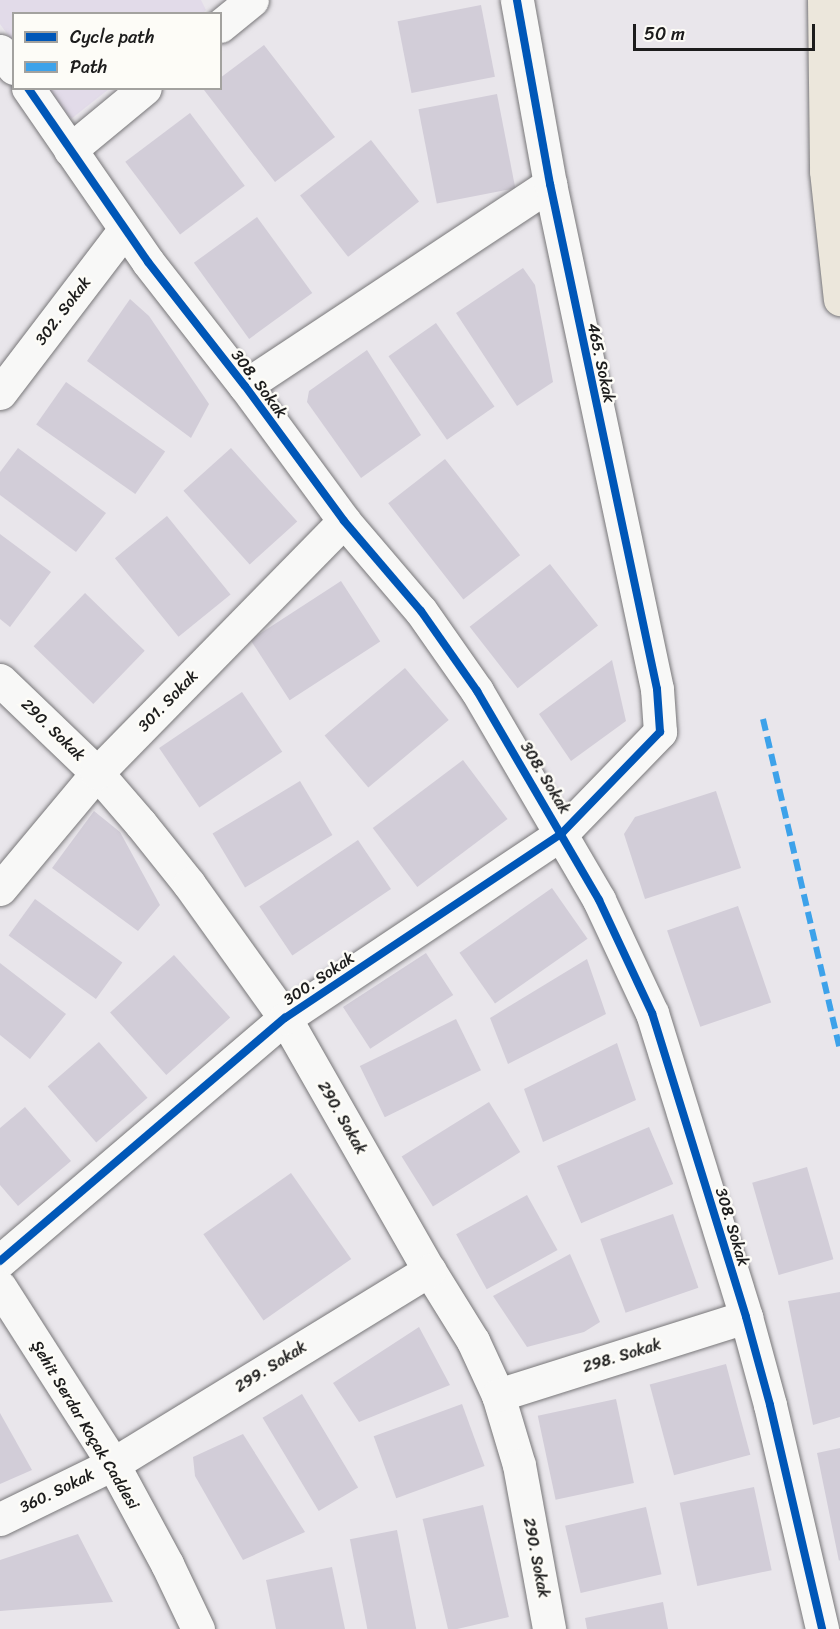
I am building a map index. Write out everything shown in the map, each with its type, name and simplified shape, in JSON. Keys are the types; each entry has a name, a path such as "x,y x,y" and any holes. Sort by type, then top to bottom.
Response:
{"highway":[{"path":"824,0 825,171 840,299"}],"street":[{"name":"465. Sokak","path":"517,0 550,184 657,689 660,732"},
{"path":"0,51 12,66"},
{"name":"308. Sokak","path":"29,90 125,229 245,386 344,521 421,611 465,673 562,833 599,900 652,1013 746,1317 770,1405 822,1629"},
{"path":"70,150 142,90"},
{"path":"245,386 550,184"},
{"name":"302. Sokak","path":"0,393 125,229"},
{"name":"301. Sokak","path":"0,890 97,773 344,521"},
{"name":"290. Sokak","path":"0,680 97,773 189,884 285,1018 429,1270 473,1341 498,1395 519,1466 549,1629"},
{"name":"300. Sokak","path":"0,1261 285,1018 562,833 660,732"},
{"name":"299. Sokak","path":"113,1464 429,1270"},
{"name":"Şehit Serdar Koçak Caddesi","path":"0,1287 113,1464 167,1564 198,1629"},
{"name":"298. Sokak","path":"498,1395 746,1317"},
{"name":"360. Sokak","path":"0,1518 113,1464"}],"shaded area":[{"path":"0,0 201,0 206,10 204,12 12,12 12,41 0,24"},
{"path":"49,90 108,90 71,119"}],"building":[{"path":"481,5 495,77 411,93 398,21"},
{"path":"264,45 335,137 275,182 204,90 222,90 222,76"},
{"path":"497,94 515,188 437,204 418,109"},
{"path":"190,113 245,186 180,234 125,162"},
{"path":"371,140 419,201 348,257 300,195"},
{"path":"257,217 312,293 249,339 194,263"},
{"path":"523,268 535,285 553,382 517,406 456,313"},
{"path":"130,299 149,316 209,404 191,438 87,361"},
{"path":"436,323 495,407 447,440 388,356"},
{"path":"367,350 421,435 361,478 307,402 309,391"},
{"path":"66,382 165,451 135,494 36,425"},
{"path":"18,448 106,513 76,552 0,495 0,472"},
{"path":"231,448 297,522 250,564 183,491"},
{"path":"445,459 520,555 463,599 388,503"},
{"path":"167,516 231,594 178,637 115,558"},
{"path":"0,534 51,572 10,627 0,619"},
{"path":"550,564 598,625 518,688 470,627"},
{"path":"341,581 380,641 290,700 250,640"},
{"path":"85,593 145,651 93,704 34,646"},
{"path":"612,660 626,721 571,761 539,714"},
{"path":"405,668 449,720 368,788 325,735"},
{"path":"242,692 282,752 199,808 159,748"},
{"path":"463,760 508,819 417,887 373,828"},
{"path":"300,781 332,835 245,888 213,834"},
{"path":"716,791 741,868 645,899 624,834 635,817"},
{"path":"94,811 120,832 160,905 138,931 52,868"},
{"path":"358,840 391,889 292,955 259,907"},
{"path":"552,888 588,939 495,1004 459,953"},
{"path":"35,899 122,962 96,999 9,935"},
{"path":"738,906 771,1002 700,1027 667,930"},
{"path":"426,953 453,995 370,1049 343,1007"},
{"path":"174,955 230,1017 166,1075 110,1013"},
{"path":"587,959 606,1014 508,1064 490,1018"},
{"path":"0,963 66,1014 30,1059 0,1035"},
{"path":"456,1019 481,1070 385,1117 360,1066"},
{"path":"99,1042 148,1098 96,1142 48,1087"},
{"path":"617,1043 636,1100 543,1142 524,1089"},
{"path":"489,1102 520,1152 433,1207 402,1157"},
{"path":"25,1107 71,1161 18,1206 0,1185 0,1128"},
{"path":"649,1127 673,1184 581,1223 557,1166"},
{"path":"807,1167 833,1259 779,1275 752,1183"},
{"path":"291,1173 351,1259 264,1320 203,1234"},
{"path":"527,1195 558,1250 487,1289 456,1234"},
{"path":"673,1214 698,1288 626,1313 600,1239"},
{"path":"570,1254 600,1322 584,1332 527,1347 493,1296"},
{"path":"840,1292 840,1417 813,1425 788,1301"},
{"path":"419,1327 450,1385 359,1422 333,1383"},
{"path":"726,1364 750,1455 674,1475 650,1384"},
{"path":"302,1394 358,1487 319,1511 263,1418"},
{"path":"616,1399 634,1483 556,1500 538,1416"},
{"path":"462,1404 485,1466 396,1498 374,1436"},
{"path":"0,1413 32,1470 0,1484"},
{"path":"243,1434 305,1532 243,1560 195,1476 193,1457"},
{"path":"840,1448 840,1560 839,1561 817,1453"},
{"path":"754,1487 772,1570 697,1586 680,1503"},
{"path":"483,1505 509,1617 448,1629 423,1519"},
{"path":"646,1507 662,1574 581,1593 565,1526"},
{"path":"397,1530 416,1629 367,1629 350,1539"},
{"path":"78,1534 113,1602 0,1611 0,1560"},
{"path":"332,1567 345,1629 276,1629 266,1580"},
{"path":"663,1602 668,1629 587,1629 585,1618"}],"marked path":[{"path":"763,719 840,1050"}],"cycle path":[{"path":"0,1261 285,1018 562,833 660,732 657,689 550,184 517,0"},
{"path":"29,90 148,262 245,386 344,521 421,611 477,691 599,900 652,1013 746,1317 770,1405 822,1629"}]}
